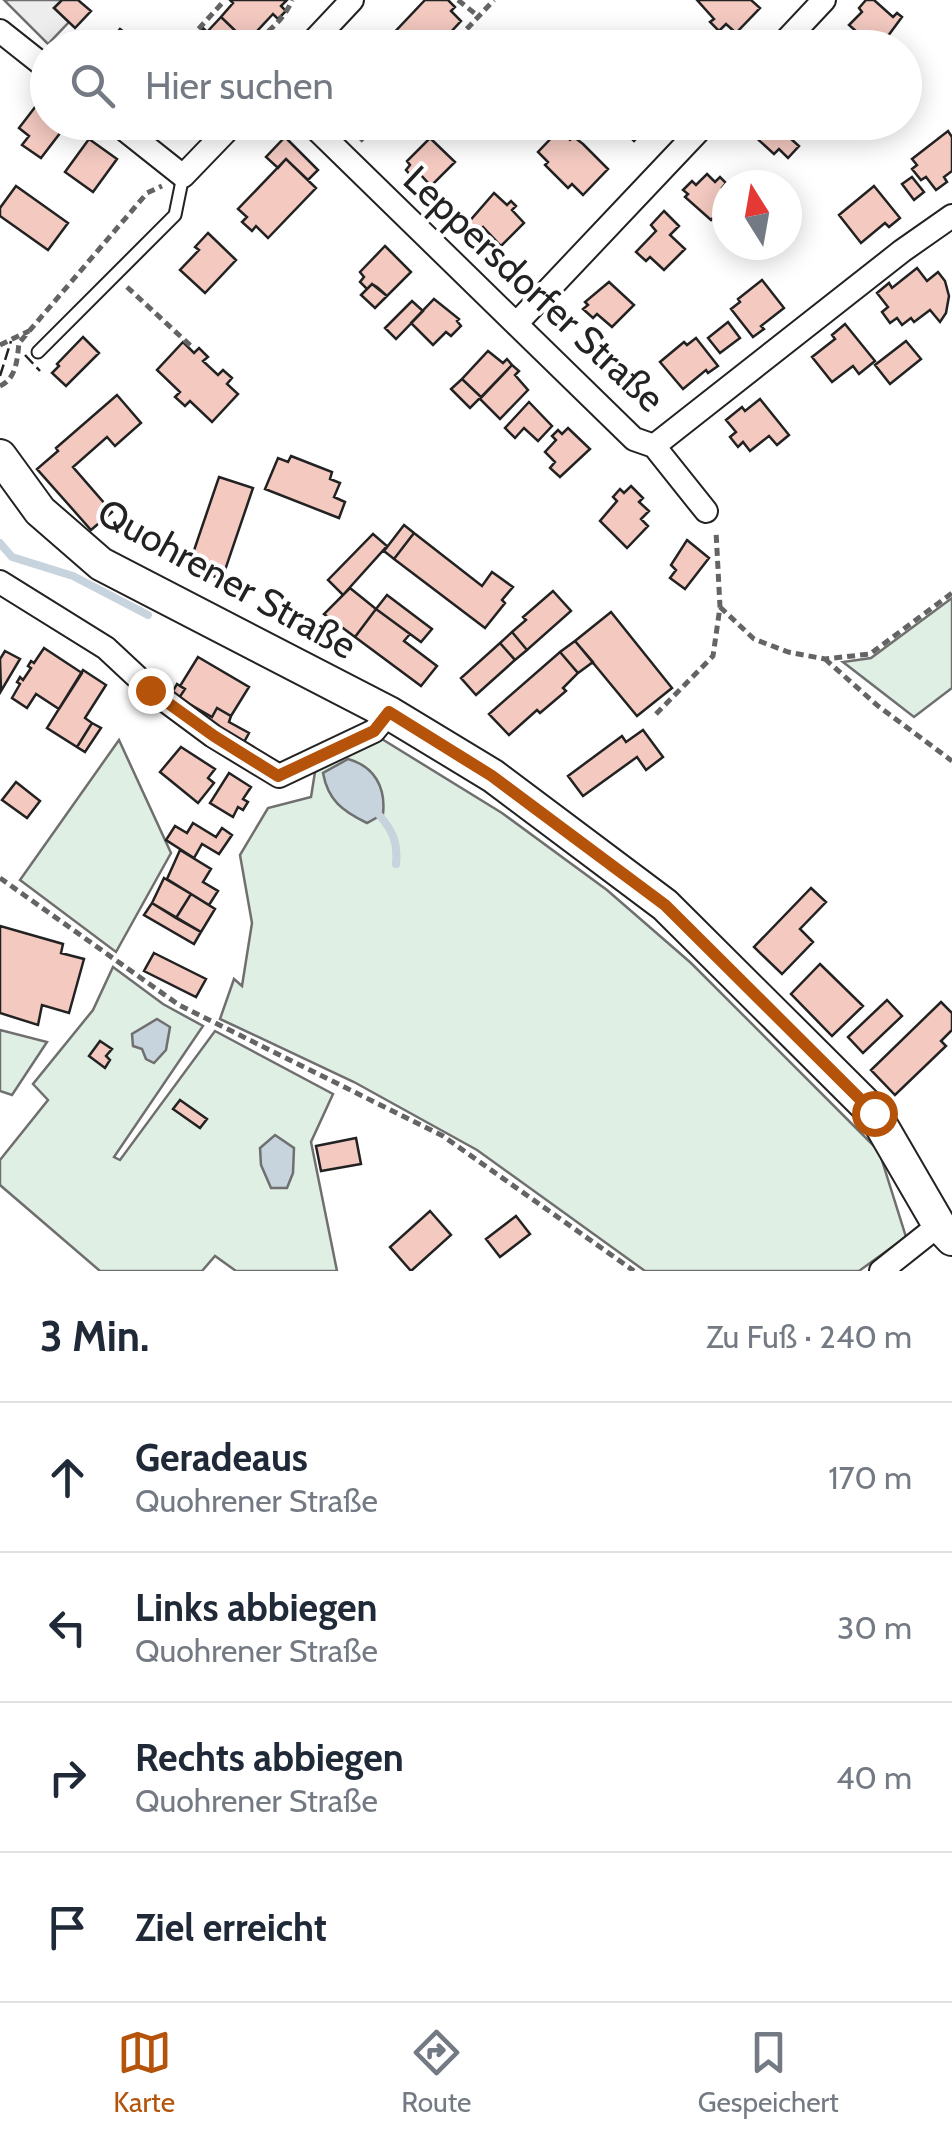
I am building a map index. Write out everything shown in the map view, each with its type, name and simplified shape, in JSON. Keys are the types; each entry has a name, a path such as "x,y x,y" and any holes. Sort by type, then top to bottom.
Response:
{"street":[{"path":"324,30 352,0"},
{"path":"796,30 824,0"},
{"path":"0,31 30,55"},
{"path":"138,140 183,176 218,140"},
{"name":"Leppersdorfer Straße","path":"327,140 634,439 654,446 706,511"},
{"path":"516,324 691,140"},
{"path":"654,446 952,216"},
{"name":"Quohrener Straße","path":"0,456 40,511 101,564 389,712 492,776 665,905 874,1113 946,1232 881,1271"},
{"path":"0,582 106,648 150,690 278,776 374,731 389,712"}],"lane":[{"path":"38,352 176,215 183,176"}],"path":[{"path":"198,30 226,0"},
{"path":"270,30 290,8 292,0"},
{"path":"458,0 478,16"},
{"path":"465,30 494,0"},
{"path":"0,386 8,383 16,368 19,343 147,193 183,176"},
{"path":"124,284 191,346"},
{"path":"0,344 30,330"},
{"path":"656,714 713,656 720,607 719,542"},
{"path":"720,607 754,640 824,659 870,654 952,593"},
{"path":"824,659 878,706 952,761"},
{"path":"0,878 178,1005 443,1136 634,1271"}],"green space":[{"path":"952,598 952,688 914,717 843,662 871,658"},
{"path":"377,736 502,813 607,890 691,963 879,1151 906,1237 859,1271 645,1271 477,1150 354,1082 220,1019 234,979 242,986 252,923 240,855 268,808 311,797 315,772"},
{"path":"119,740 171,853 116,952 20,880"},
{"path":"113,967 163,1004 203,1026 114,1157 120,1160 215,1031 333,1094 311,1142 337,1271 236,1271 215,1256 202,1271 100,1271 0,1185 0,1160 48,1100 33,1084 93,1010"},
{"path":"0,1030 47,1042 12,1095 0,1091"}],"shaded area":[{"path":"4,0 62,0 54,8 69,22 61,30 34,30"},
{"path":"348,759 371,772 380,787 383,814 367,823 338,804 325,782 323,773"},
{"path":"157,1019 170,1027 166,1050 154,1063 146,1059 142,1049 133,1046 132,1034"},
{"path":"275,1135 294,1148 293,1173 287,1188 271,1188 261,1165 260,1148"}],"building":[{"path":"62,0 78,0 91,11 75,28 54,8"},
{"path":"230,0 287,0 281,6 286,11 278,19 273,14 258,30 235,30 221,17 233,3"},
{"path":"425,0 448,0 455,7 451,11 461,21 453,30 397,30"},
{"path":"697,0 751,0 760,8 739,30 726,24 718,30 710,22 714,19"},
{"path":"866,0 874,0 893,17 897,13 902,17 892,30 855,30 849,25 862,12 859,8"},
{"path":"221,17 235,30 209,30"},
{"path":"30,114 30,140 55,140 41,158 22,145 29,136 19,128"},
{"path":"948,131 952,137 952,171 944,177 947,182 936,190 926,177 921,180 912,169 917,165 912,159"},
{"path":"88,140 117,159 93,192 65,172"},
{"path":"282,140 288,140 318,170 308,180 286,159 278,168 266,157"},
{"path":"432,140 455,162 431,186 418,172 413,178 406,170 410,165 407,161"},
{"path":"549,140 578,140 608,169 583,195 572,184 568,188 538,152"},
{"path":"759,140 792,140 799,146 788,158 779,149 774,154"},
{"path":"286,159 316,188 268,238 256,226 252,231 242,222 247,217 238,209"},
{"path":"707,174 712,179 711,220 685,197 688,194 683,190 692,181 696,185"},
{"path":"912,177 924,192 914,200 902,184"},
{"path":"16,186 68,223 48,250 0,216 0,208"},
{"path":"874,186 900,218 889,227 885,223 861,243 839,215"},
{"path":"494,193 507,205 511,201 516,206 512,210 524,223 501,246 483,227 478,232 468,223"},
{"path":"664,211 679,226 670,235 685,249 664,270 650,257 646,261 636,252 656,231 651,225"},
{"path":"208,233 236,260 205,293 180,270 199,250 195,247"},
{"path":"385,246 411,272 387,296 372,284 367,289 360,282 364,277 360,272"},
{"path":"917,268 927,281 938,272 945,281 949,296 946,313 940,322 930,310 914,322 911,318 902,325 897,318 890,323 882,312 888,307 877,293 889,283 892,288"},
{"path":"762,280 784,308 753,337 731,309"},
{"path":"609,282 634,305 612,327 597,314 593,318 583,309 588,305 585,302"},
{"path":"372,284 387,296 375,308 361,295"},
{"path":"434,299 459,319 461,326 451,336 446,332 433,345 411,323"},
{"path":"412,301 423,311 396,339 385,328"},
{"path":"728,322 740,338 720,353 708,338"},
{"path":"845,324 875,361 859,374 853,366 832,382 812,357 835,339 832,335"},
{"path":"83,337 99,353 66,386 52,373"},
{"path":"696,338 718,366 708,373 706,370 683,389 660,362 684,342 687,345"},
{"path":"906,341 921,359 890,384 875,365"},
{"path":"183,342 194,353 199,348 208,357 203,361 218,375 223,370 232,378 227,384 238,394 212,422 190,401 185,406 175,397 180,392 157,370"},
{"path":"488,351 512,365 481,397 462,379"},
{"path":"512,365 528,390 500,419 480,399"},
{"path":"462,379 481,397 470,408 451,389"},
{"path":"117,395 141,423 115,446 107,437 73,467 112,512 91,530 37,469"},
{"path":"760,399 789,435 777,445 769,436 750,451 743,442 738,447 730,437 736,432 726,420"},
{"path":"529,402 552,426 538,441 524,428 515,438 505,428"},
{"path":"568,428 590,449 560,477 550,468 555,462 545,452 556,440 552,436"},
{"path":"291,456 332,472 330,479 340,483 334,497 345,502 339,518 265,489 278,458 288,462"},
{"path":"219,477 253,488 222,579 188,568"},
{"path":"631,486 649,511 641,519 648,526 627,548 600,521 617,501 613,497 620,489 624,493"},
{"path":"404,525 414,533 394,559 384,551"},
{"path":"414,533 482,586 492,572 513,587 485,628 394,559"},
{"path":"373,534 387,546 343,595 328,580"},
{"path":"687,540 709,558 685,589 670,578 676,570 671,565"},
{"path":"350,588 376,609 355,637 324,614"},
{"path":"553,591 571,611 527,650 512,632"},
{"path":"387,595 432,629 421,642 376,609"},
{"path":"376,609 410,634 404,641 437,666 421,686 355,637"},
{"path":"611,612 672,688 637,716 575,641"},
{"path":"512,632 527,650 515,660 500,643"},
{"path":"575,641 593,662 578,673 560,652"},
{"path":"500,643 515,660 476,695 461,678"},
{"path":"44,648 82,673 59,709 36,694 27,708 12,698 20,677 23,680 31,661 34,663"},
{"path":"5,651 20,659 1,691 0,659"},
{"path":"560,652 578,673 563,688 566,691 509,735 489,714"},
{"path":"198,657 249,687 231,716 217,708 212,717 179,698 185,689 180,686"},
{"path":"83,670 106,685 85,718 92,723 77,747 47,728"},
{"path":"177,684 185,689 179,698 212,717 217,708 231,716 229,722 249,733 243,744 169,698"},
{"path":"92,723 101,728 85,752 77,747"},
{"path":"643,730 663,757 646,770 637,757 583,796 568,776 622,736 626,742"},
{"path":"181,747 215,769 208,778 214,783 198,803 160,772"},
{"path":"229,773 251,787 243,799 248,802 243,810 238,807 233,817 210,803"},
{"path":"16,782 40,801 27,818 2,800"},
{"path":"193,823 216,837 222,828 232,835 219,854 202,844 194,858 166,840 175,826 187,833"},
{"path":"180,850 211,869 203,882 218,891 209,905 167,879"},
{"path":"164,878 191,894 176,918 152,903"},
{"path":"811,888 826,902 800,929 813,942 782,974 754,947"},
{"path":"191,894 215,909 201,932 176,918"},
{"path":"152,903 201,932 194,944 144,915"},
{"path":"0,926 63,944 61,953 84,959 69,1013 42,1005 38,1025 0,1013"},
{"path":"154,953 206,979 196,997 144,971"},
{"path":"820,964 863,1006 832,1036 791,994"},
{"path":"887,1000 902,1016 863,1053 848,1037"},
{"path":"941,1002 952,1013 952,1030 941,1041 946,1046 895,1095 871,1070"},
{"path":"100,1041 112,1049 106,1056 110,1060 105,1068 89,1056"},
{"path":"180,1100 207,1119 200,1128 173,1109"},
{"path":"356,1138 361,1164 321,1171 316,1146"},
{"path":"430,1211 451,1235 411,1271 390,1247"},
{"path":"516,1216 530,1234 500,1257 486,1239"}],"waterway":[{"path":"0,543 12,557 73,576 148,615"},
{"path":"380,816 394,838 396,864"}],"fence":[{"path":"0,376 11,341"},
{"path":"25,355 40,371"}],"route":[{"path":"150,690 278,776 374,731 389,712 492,776 665,905 874,1113"}]}
